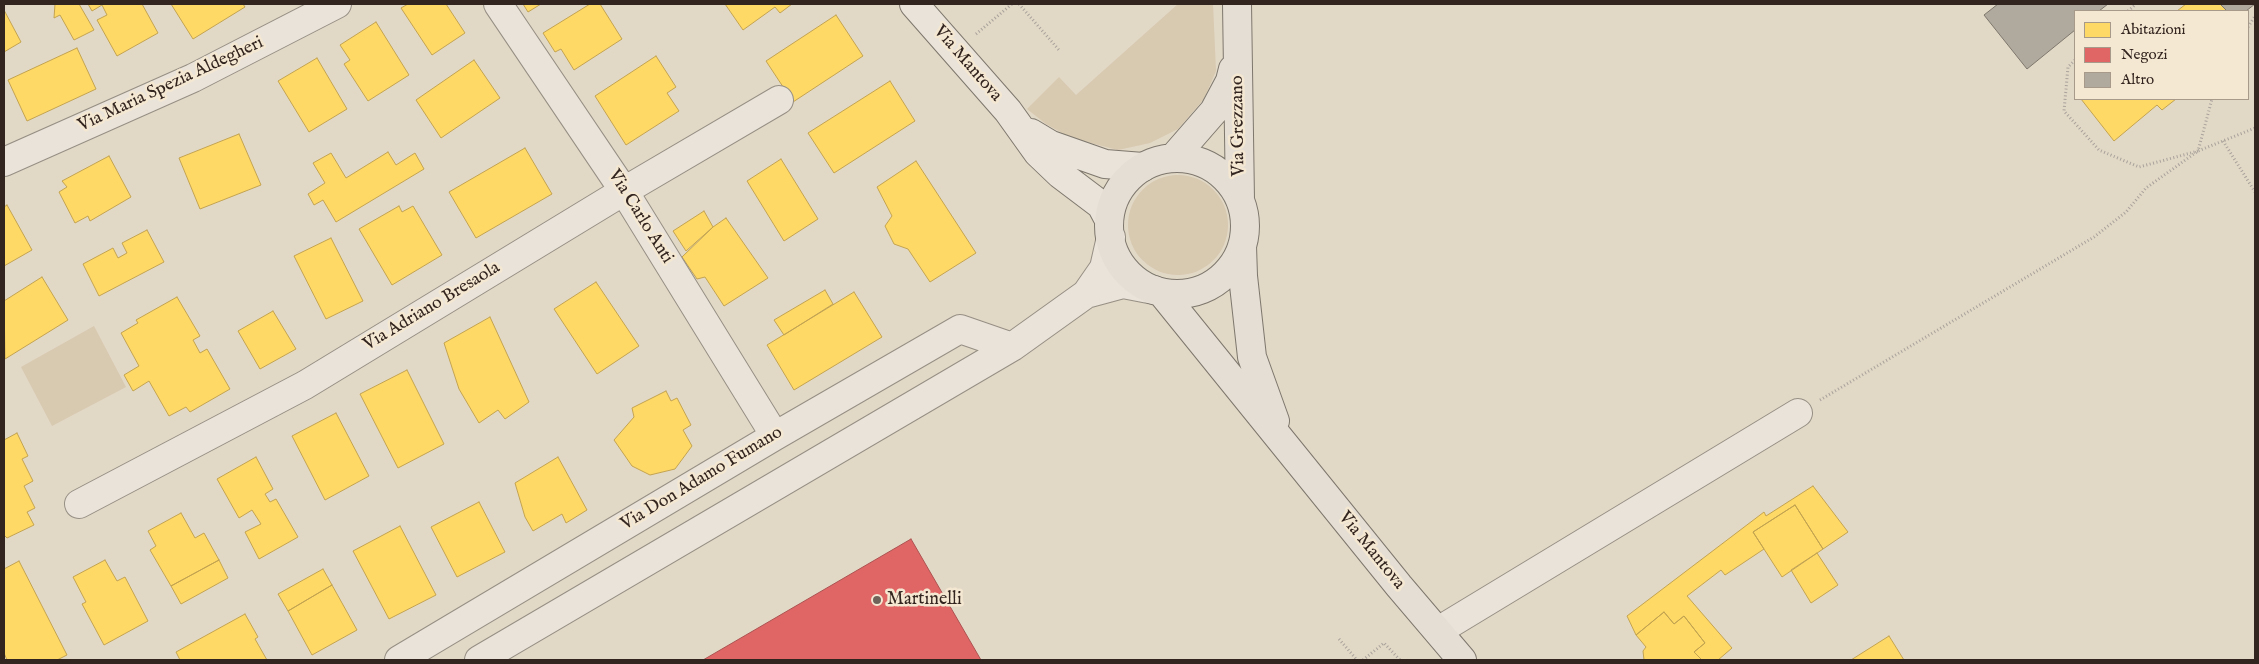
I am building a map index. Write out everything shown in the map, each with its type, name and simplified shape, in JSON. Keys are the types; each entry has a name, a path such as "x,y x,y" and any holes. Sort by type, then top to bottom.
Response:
{"main road":[{"name":"Via Grezzano","path":"1237,4 1240,200"},
{"name":"Via Grezzano","path":"1173,158 1214,111 1230,81 1237,51"},
{"path":"1173,158 1200,162 1210,166 1228,181 1240,200 1245,223 1242,246 1233,265 1218,280 1199,291 1180,295 1158,291 1136,280 1122,266 1114,253 1110,229 1116,197 1128,180 1144,167 1173,158"},
{"name":"Via Mantova","path":"1242,246 1243,276 1252,357 1282,441"},
{"name":"Via Mantova","path":"1158,291 1462,660"}],"street":[{"name":"Via Maria Spezia Aldegheri","path":"4,162 193,78 337,4"},
{"name":"Via Carlo Anti","path":"498,4 624,190 775,436"},
{"name":"Via Mantova","path":"914,4 1019,126 1038,153 1060,174 1101,205 1110,229"},
{"name":"Via Adriano Bresaola","path":"80,504 304,385 624,190 779,100"},
{"name":"Via Mantova","path":"1019,126 1051,145 1075,155 1105,164 1144,167"},
{"path":"1086,294 1104,268 1110,229"},
{"path":"479,660 1012,346 1086,294 1123,284 1158,291"},
{"name":"Via Don Adamo Fumano","path":"399,660 775,436 960,329 1012,346"},
{"path":"1438,631 1798,413"}],"path":[{"path":"955,52 1012,4"},
{"path":"1020,4 1059,50"},
{"path":"2074,61 2068,67 2064,111 2099,150 2139,166 2198,151 2255,128"},
{"path":"1798,413 2094,237 2126,212 2146,188 2198,151 2212,100"},
{"path":"2223,141 2255,192"},
{"path":"1339,639 1357,660"},
{"path":"1363,660 1384,643 1400,660"}],"shaded area":[{"path":"1178,4 1213,4 1216,71 1204,99 1178,129 1150,143 1118,150 1071,138 1046,124 1027,109 1059,77 1076,95"},
{"path":"1178,175 1197,179 1213,190 1224,206 1228,225 1224,244 1213,260 1197,271 1178,275 1159,271 1143,260 1132,244 1128,225 1132,206 1143,190 1159,179"},
{"path":"94,326 126,387 52,426 21,367"}],"building: Abitazioni":[{"path":"55,4 79,4 94,30 74,40 60,15 54,18"},
{"path":"88,4 142,4 158,33 117,56 97,20 107,15 102,5 92,11"},
{"path":"171,4 243,4 245,7 193,39"},
{"path":"408,4 446,4 465,33 432,55 401,8"},
{"path":"523,4 541,4 528,12"},
{"path":"590,4 600,4 622,39 574,70 561,49 555,52 543,33"},
{"path":"725,4 792,4 780,13 775,7 743,30"},
{"path":"2186,4 2220,4 2226,10 2178,10"},
{"path":"4,10 21,42 4,52"},
{"path":"836,15 863,56 793,102 766,61"},
{"path":"376,22 409,75 368,101 344,64 350,60 340,45"},
{"path":"77,48 96,89 27,121 8,80"},
{"path":"656,56 676,87 667,93 679,111 626,145 595,96"},
{"path":"317,58 347,109 309,132 278,81"},
{"path":"474,60 500,98 441,138 416,100"},
{"path":"890,81 915,121 834,173 808,133"},
{"path":"2082,100 2175,100 2162,110 2157,105 2114,141"},
{"path":"239,134 261,185 200,209 179,158"},
{"path":"525,148 552,194 476,238 449,192"},
{"path":"388,152 396,165 415,153 424,169 336,222 323,200 314,205 308,194 325,183 313,163 331,153 346,178"},
{"path":"109,156 131,197 90,221 88,216 75,223 59,192 67,187 62,181"},
{"path":"781,159 818,219 784,241 747,181"},
{"path":"916,161 976,253 930,282 908,249 894,244 885,226 892,216 877,187"},
{"path":"7,205 32,250 4,266 4,207"},
{"path":"399,206 402,212 413,206 442,255 392,285 359,229"},
{"path":"704,211 713,227 686,251 673,231"},
{"path":"726,218 768,278 724,306 705,277 697,279 682,257 713,227"},
{"path":"147,230 164,262 99,296 83,264 113,248 118,258 127,253 122,243"},
{"path":"331,238 363,301 326,319 294,256"},
{"path":"42,277 68,320 5,359 4,301"},
{"path":"596,282 639,346 597,374 554,309"},
{"path":"825,290 833,304 784,335 774,320"},
{"path":"854,292 882,337 794,390 767,345"},
{"path":"177,297 200,336 193,340 200,353 207,349 230,389 190,412 186,407 169,416 149,381 133,391 124,375 139,366 121,333 138,323 136,320"},
{"path":"273,311 296,349 260,369 238,331"},
{"path":"490,317 529,402 505,419 498,410 479,423 459,389 444,343"},
{"path":"407,370 444,444 398,468 360,394"},
{"path":"666,391 671,401 677,398 691,425 683,430 692,446 675,469 650,475 632,466 614,440 634,417 632,408"},
{"path":"336,413 369,476 325,500 292,436"},
{"path":"17,433 28,456 22,459 33,481 24,486 35,508 27,512 34,525 7,538 4,535 4,440"},
{"path":"256,457 273,489 265,494 270,502 276,499 298,537 259,559 245,532 261,524 252,510 239,518 217,479"},
{"path":"558,457 587,510 566,523 562,514 533,531 525,517 515,483"},
{"path":"1813,486 1848,532 1823,549 1795,505 1753,532 1764,549 1725,575 1721,570 1687,596 1732,648 1718,660 1702,660 1694,652 1705,643 1684,616 1674,624 1664,612 1636,635 1627,616 1764,512 1766,516"},
{"path":"479,502 505,552 457,577 431,527"},
{"path":"1795,505 1823,549 1782,577 1753,532"},
{"path":"181,513 195,538 204,533 219,560 171,586 150,550 156,546 148,531"},
{"path":"400,526 436,595 389,619 353,551"},
{"path":"1817,553 1838,585 1811,603 1791,570"},
{"path":"105,560 117,581 125,577 148,621 104,645 82,604 86,602 73,577"},
{"path":"219,560 228,578 181,604 171,586"},
{"path":"19,561 67,655 57,660 7,660 4,653 4,569"},
{"path":"323,569 332,585 288,611 278,594"},
{"path":"332,585 357,630 312,655 288,611"},
{"path":"1664,612 1674,624 1684,616 1705,643 1694,652 1702,660 1644,660 1643,651 1646,647 1636,635"},
{"path":"245,614 258,637 255,639 267,660 180,660 176,652"},
{"path":"1889,636 1904,660 1851,660"}],"building: Negozi":[{"name":"Martinelli","path":"911,539 981,660 703,660"}],"building: Altro":[{"path":"1998,4 2108,4 2100,10 2074,10 2074,31 2027,69 1984,15"},
{"path":"2220,4 2255,4 2247,10 2226,10"}],"place":[{"name":"Martinelli","path":"877,600"}]}
